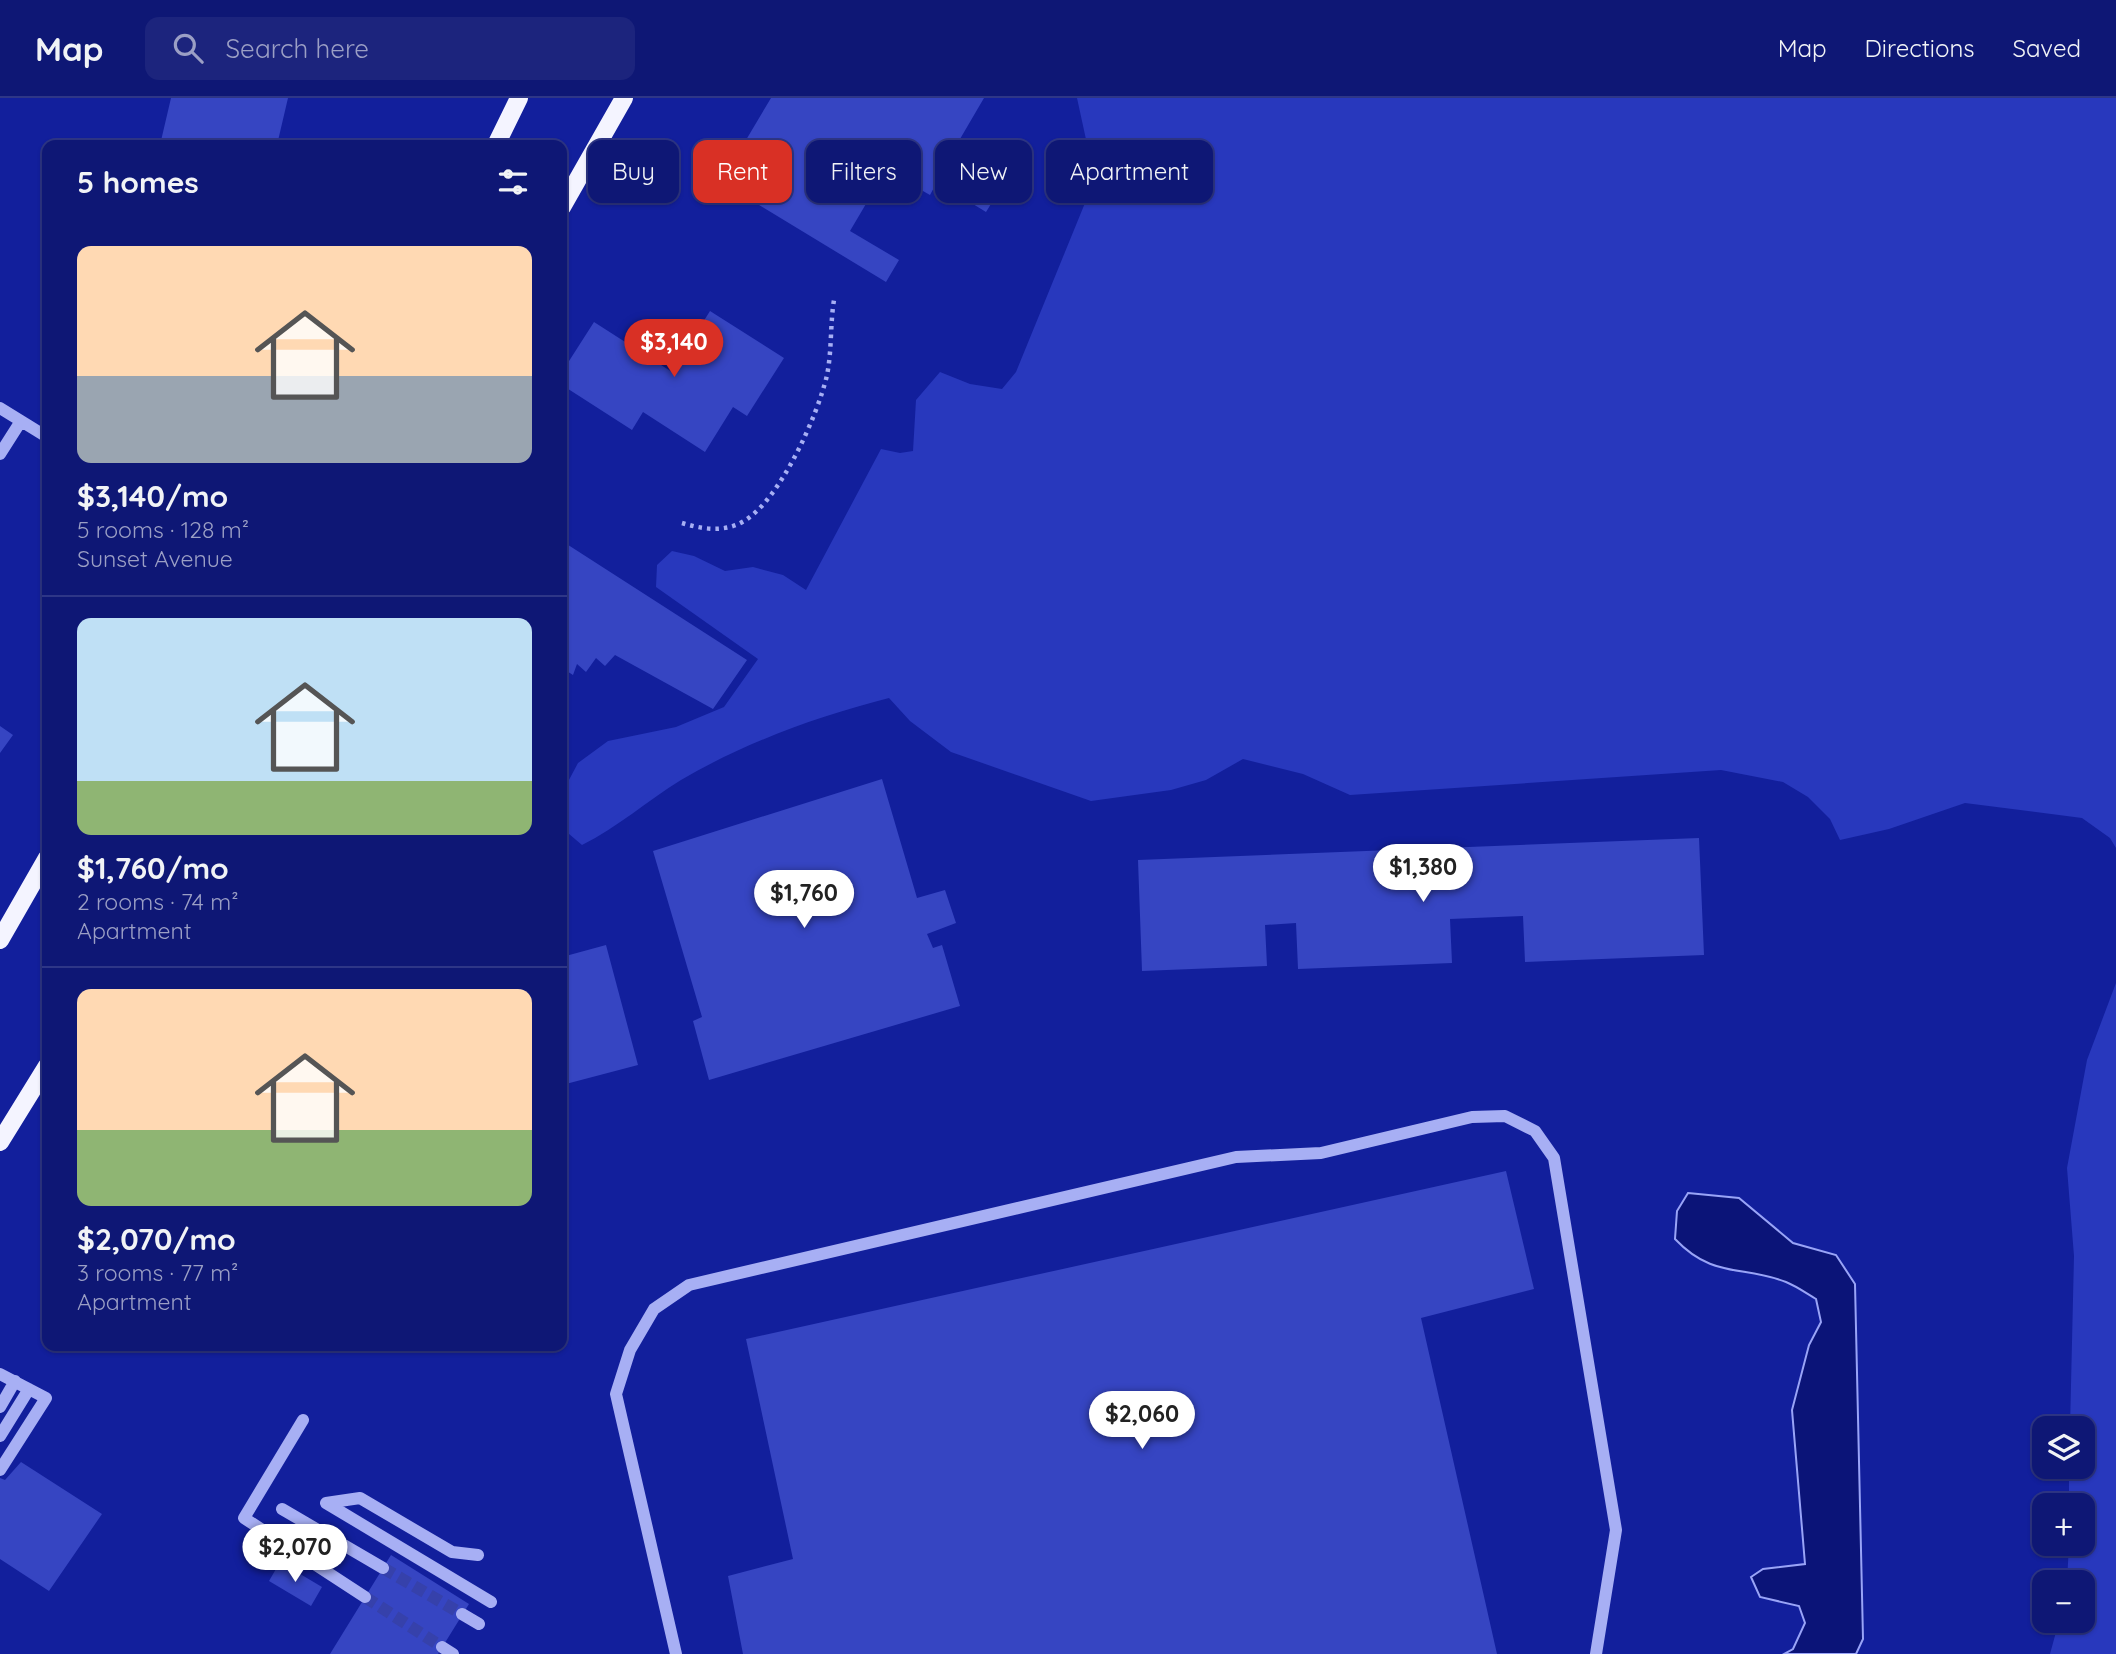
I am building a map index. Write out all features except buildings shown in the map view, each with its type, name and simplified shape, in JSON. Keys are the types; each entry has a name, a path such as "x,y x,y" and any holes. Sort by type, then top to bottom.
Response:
{"main road":[{"path":"498,140 519,98"},
{"path":"567,198 624,98"},
{"path":"0,940 42,867"},
{"path":"0,1142 42,1074"}],"street":[{"path":"0,408 42,434"},
{"path":"0,454 21,421"},
{"path":"676,1654 616,1394 630,1350 654,1309 689,1285 1236,1157 1321,1153 1472,1117 1506,1116 1535,1131 1554,1158 1615,1530 1597,1654"},
{"path":"0,1374 46,1398 0,1470"},
{"path":"0,1407 15,1381"},
{"path":"0,1436 29,1389"},
{"path":"303,1420 244,1517 365,1597"},
{"path":"478,1555 452,1552 360,1498 326,1503 491,1602"},
{"path":"282,1509 383,1568"},
{"path":"462,1614 479,1624"}],"path":[{"path":"682,523 710,530 744,521 782,483 811,420 827,374 834,300"}],"shaded area":[{"path":"1077,98 2116,98 2116,848 2110,838 2082,818 1965,803 1889,829 1840,840 1830,819 1808,797 1783,782 1721,770 1350,795 1303,774 1243,759 1206,780 1171,790 1091,801 951,752 910,721 889,698 809,722 730,754 681,780 582,845 567,832 567,784 578,763 608,741 676,727 724,707 758,659 656,587 657,565 672,551 694,556 725,571 753,567 783,575 806,590 881,449 900,453 913,451 916,400 940,372 970,384 1002,389 1016,372 1085,203 1213,203 1213,140 1086,140"},
{"path":"2116,983 2116,1654 2050,1654 2056,1633 2095,1633 2095,1570 2068,1570 2068,1556 2095,1556 2095,1493 2069,1493 2069,1479 2095,1479 2095,1416 2070,1416 2074,1256 2067,1168 2087,1060"},
{"path":"1688,1193 1739,1198 1793,1243 1836,1255 1855,1284 1863,1639 1856,1654 1784,1654 1793,1649 1805,1623 1799,1606 1760,1597 1751,1577 1763,1569 1805,1564 1792,1410 1809,1345 1821,1322 1816,1299 1786,1282 1715,1266 1689,1252 1675,1239 1677,1211"}],"tunnel":[{"path":"383,1568 462,1614"},
{"path":"365,1597 442,1647"}]}
